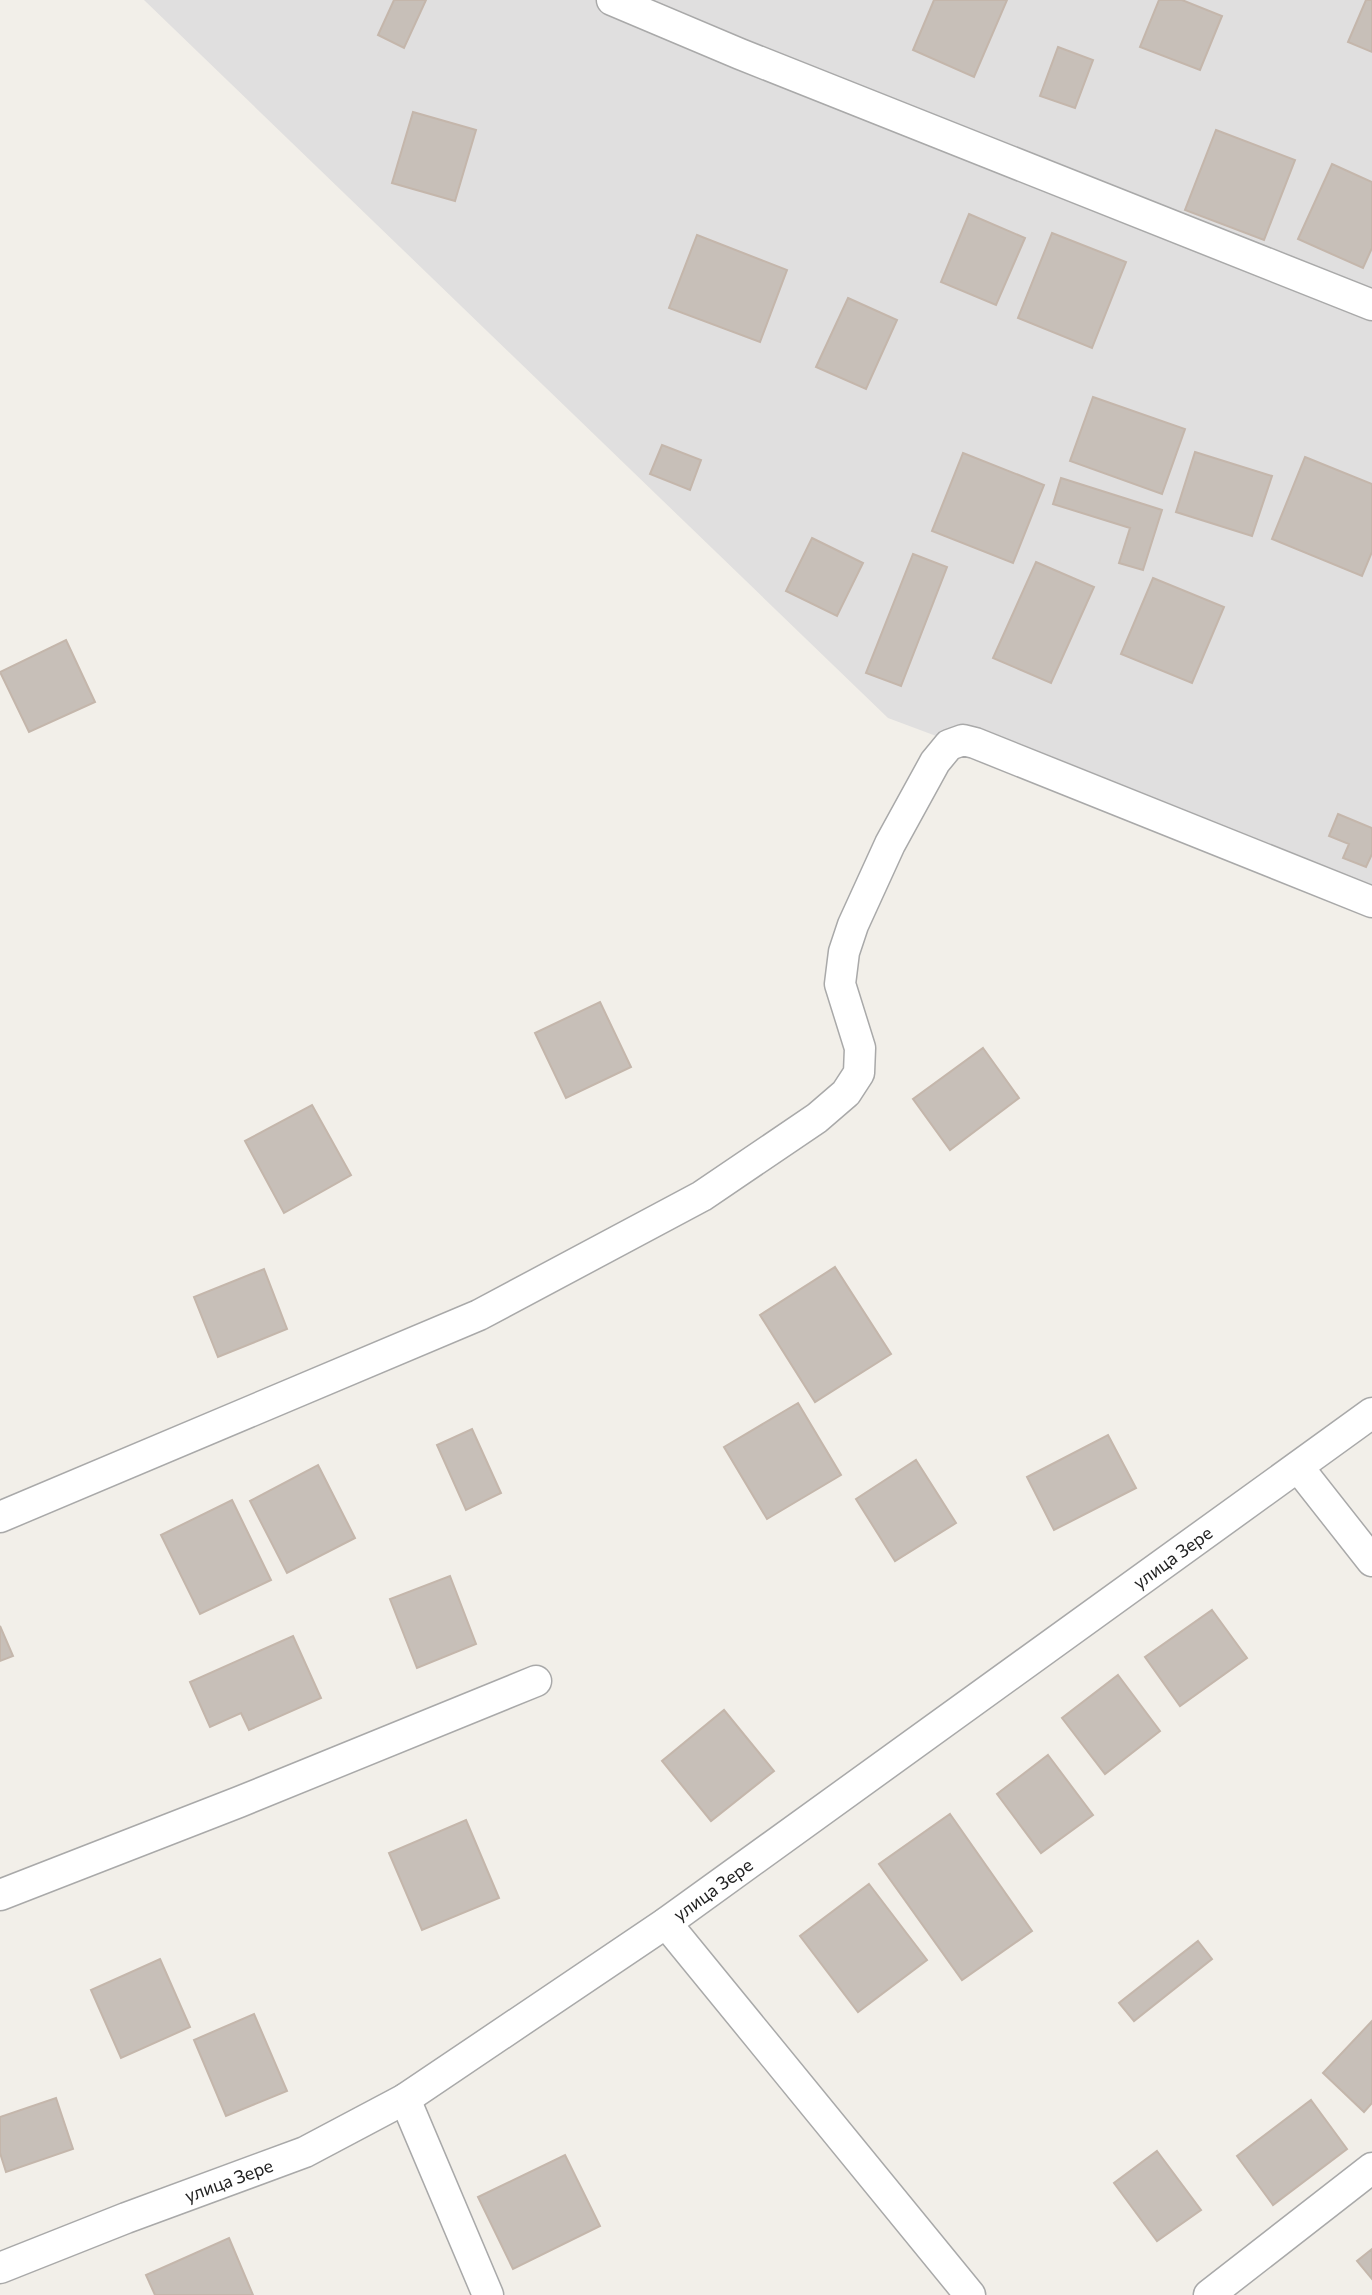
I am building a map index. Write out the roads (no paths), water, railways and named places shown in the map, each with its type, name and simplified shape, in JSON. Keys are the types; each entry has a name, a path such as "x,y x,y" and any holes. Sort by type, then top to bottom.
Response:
{"street":[{"path":"612,0 740,54 1372,305"},
{"path":"0,1517 479,1315 702,1196 817,1118 846,1093 859,1073 860,1048 840,984 844,951 853,925 890,844 935,762 949,745 963,740 975,743 1372,902"},
{"name":"улица Зере","path":"0,2267 305,2152 405,2099 666,1923 1372,1413"},
{"path":"1298,1467 1372,1561"},
{"path":"0,1895 239,1802 536,1681"},
{"path":"666,1923 970,2295"},
{"path":"405,2099 488,2295"},
{"path":"1209,2295 1372,2168"}]}
